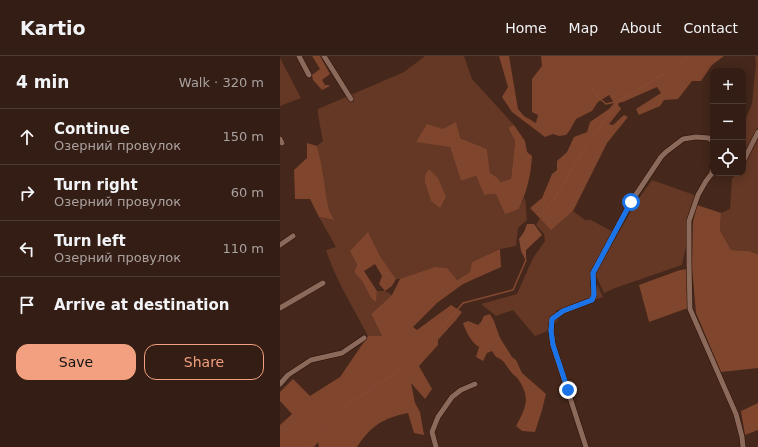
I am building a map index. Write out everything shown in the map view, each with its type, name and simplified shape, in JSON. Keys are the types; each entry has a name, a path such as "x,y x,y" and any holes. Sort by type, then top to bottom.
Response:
{"street":[{"path":"299,56 310,75"},
{"path":"324,56 351,99"},
{"path":"746,156 758,132"},
{"path":"586,447 553,345 551,331 552,319 563,311 592,300 594,295 593,273 631,202 666,152 683,139 696,137 709,138 711,140"},
{"path":"710,176 698,195 690,221 690,309 736,414 742,436 743,447"},
{"path":"280,245 293,236"},
{"path":"280,308 323,283"},
{"path":"280,384 288,375 310,360 342,353 364,338"},
{"path":"436,447 436,442 432,432 438,418 452,397 461,390 475,384"}],"shaded area":[{"path":"312,56 320,56 330,74 322,80 325,85 330,86 322,90 313,80 312,75 320,69"},
{"path":"425,56 464,56 472,79 514,125 508,129 515,141 511,179 499,182 498,178 490,173 487,149 460,138 450,147 461,181 476,176 484,195 496,194 519,209 525,197 527,220 518,228 516,246 500,249 472,262 470,272 456,280 396,279 380,256 368,233 354,272 362,281 371,298 376,301 377,291 385,291 392,295 371,314 382,336 368,336 340,283 326,250 336,247 319,217 333,220 326,201 323,173 317,146 323,141 318,109 404,72"},
{"path":"499,56 509,56 518,109 524,116 536,123 538,115 532,112 532,79 542,66 541,56 724,56 712,65 701,81 692,81 678,99 664,100 660,106 639,115 636,109 661,93 657,87 623,102 617,103 621,109 609,124 613,125 624,115 628,117 607,143 573,211 551,230 530,208 542,198 552,174 557,170 557,161 567,152 574,137 587,132 590,122 609,109 614,103 609,95 598,102 592,111 576,119 566,135 559,136 553,134 545,137 512,112 502,97 508,87"},
{"path":"755,56 758,56 758,127 746,153 746,118 752,104 756,64"},
{"path":"280,58 301,98 280,106"},
{"path":"456,122 460,138 487,149 490,173 498,178 500,182 511,179 515,141 508,128 514,125 525,141 527,152 532,156 528,183 519,209 505,214 496,194 484,195 476,176 461,181 450,147 416,142 427,124 443,129"},
{"path":"758,138 758,254 748,251 731,250 720,230 721,213 730,209 732,179 734,176 746,176 746,160"},
{"path":"307,143 317,146 322,167 327,203 334,220 319,217 310,199 295,199 294,170 307,158"},
{"path":"429,169 438,178 446,197 440,208 431,201 425,182 425,175"},
{"path":"652,180 697,196 682,265 604,293 595,274 635,204"},
{"path":"697,205 721,213 720,230 731,250 748,251 758,254 758,368 721,372 696,313 692,269 693,222"},
{"path":"573,211 585,220 591,220 613,232 591,271 603,297 597,299 588,298 556,311 558,320 545,332 535,336 513,310 496,316 481,304 517,294 533,258 545,241 544,234 536,225 540,218 551,229"},
{"path":"527,224 534,224 542,235 526,250 526,261 521,251 519,239"},
{"path":"368,232 380,256 396,279 392,286 385,291 379,284 382,276 375,264 364,271 377,291 376,302 371,298 362,281 354,272 357,264 350,251"},
{"path":"500,249 501,267 463,284 437,303 413,327 417,330 451,305 462,312 438,340 438,345 419,366 432,389 425,399 411,383 415,403 420,412 424,435 414,433 408,413 391,417 378,424 367,434 357,447 319,447 318,442 314,447 280,447 280,425 292,414 280,401 280,392 293,379 310,396 340,377 368,336 382,336 371,314 392,295 400,279 435,267 447,268 457,280 470,272 472,262"},
{"path":"687,269 688,308 649,322 639,285 680,270"},
{"path":"490,314 500,338 512,357 516,360 522,373 546,394 535,432 522,431 516,426 526,402 525,392 518,379 503,361 496,357 492,351 487,353 483,361 476,357 479,347 471,340 464,326 463,323 468,321 478,325 484,316"},
{"path":"758,403 758,430 745,435 741,411"}],"waterway":[{"path":"541,216 555,198 583,150 620,100 664,74 689,56"},
{"path":"592,88 599,98 606,104 619,101"},
{"path":"310,447 350,403 397,372 437,334 463,303 513,290 526,260"}],"route":[{"path":"568,390 553,345 551,331 552,319 563,311 592,300 594,295 593,273 631,202"}]}
